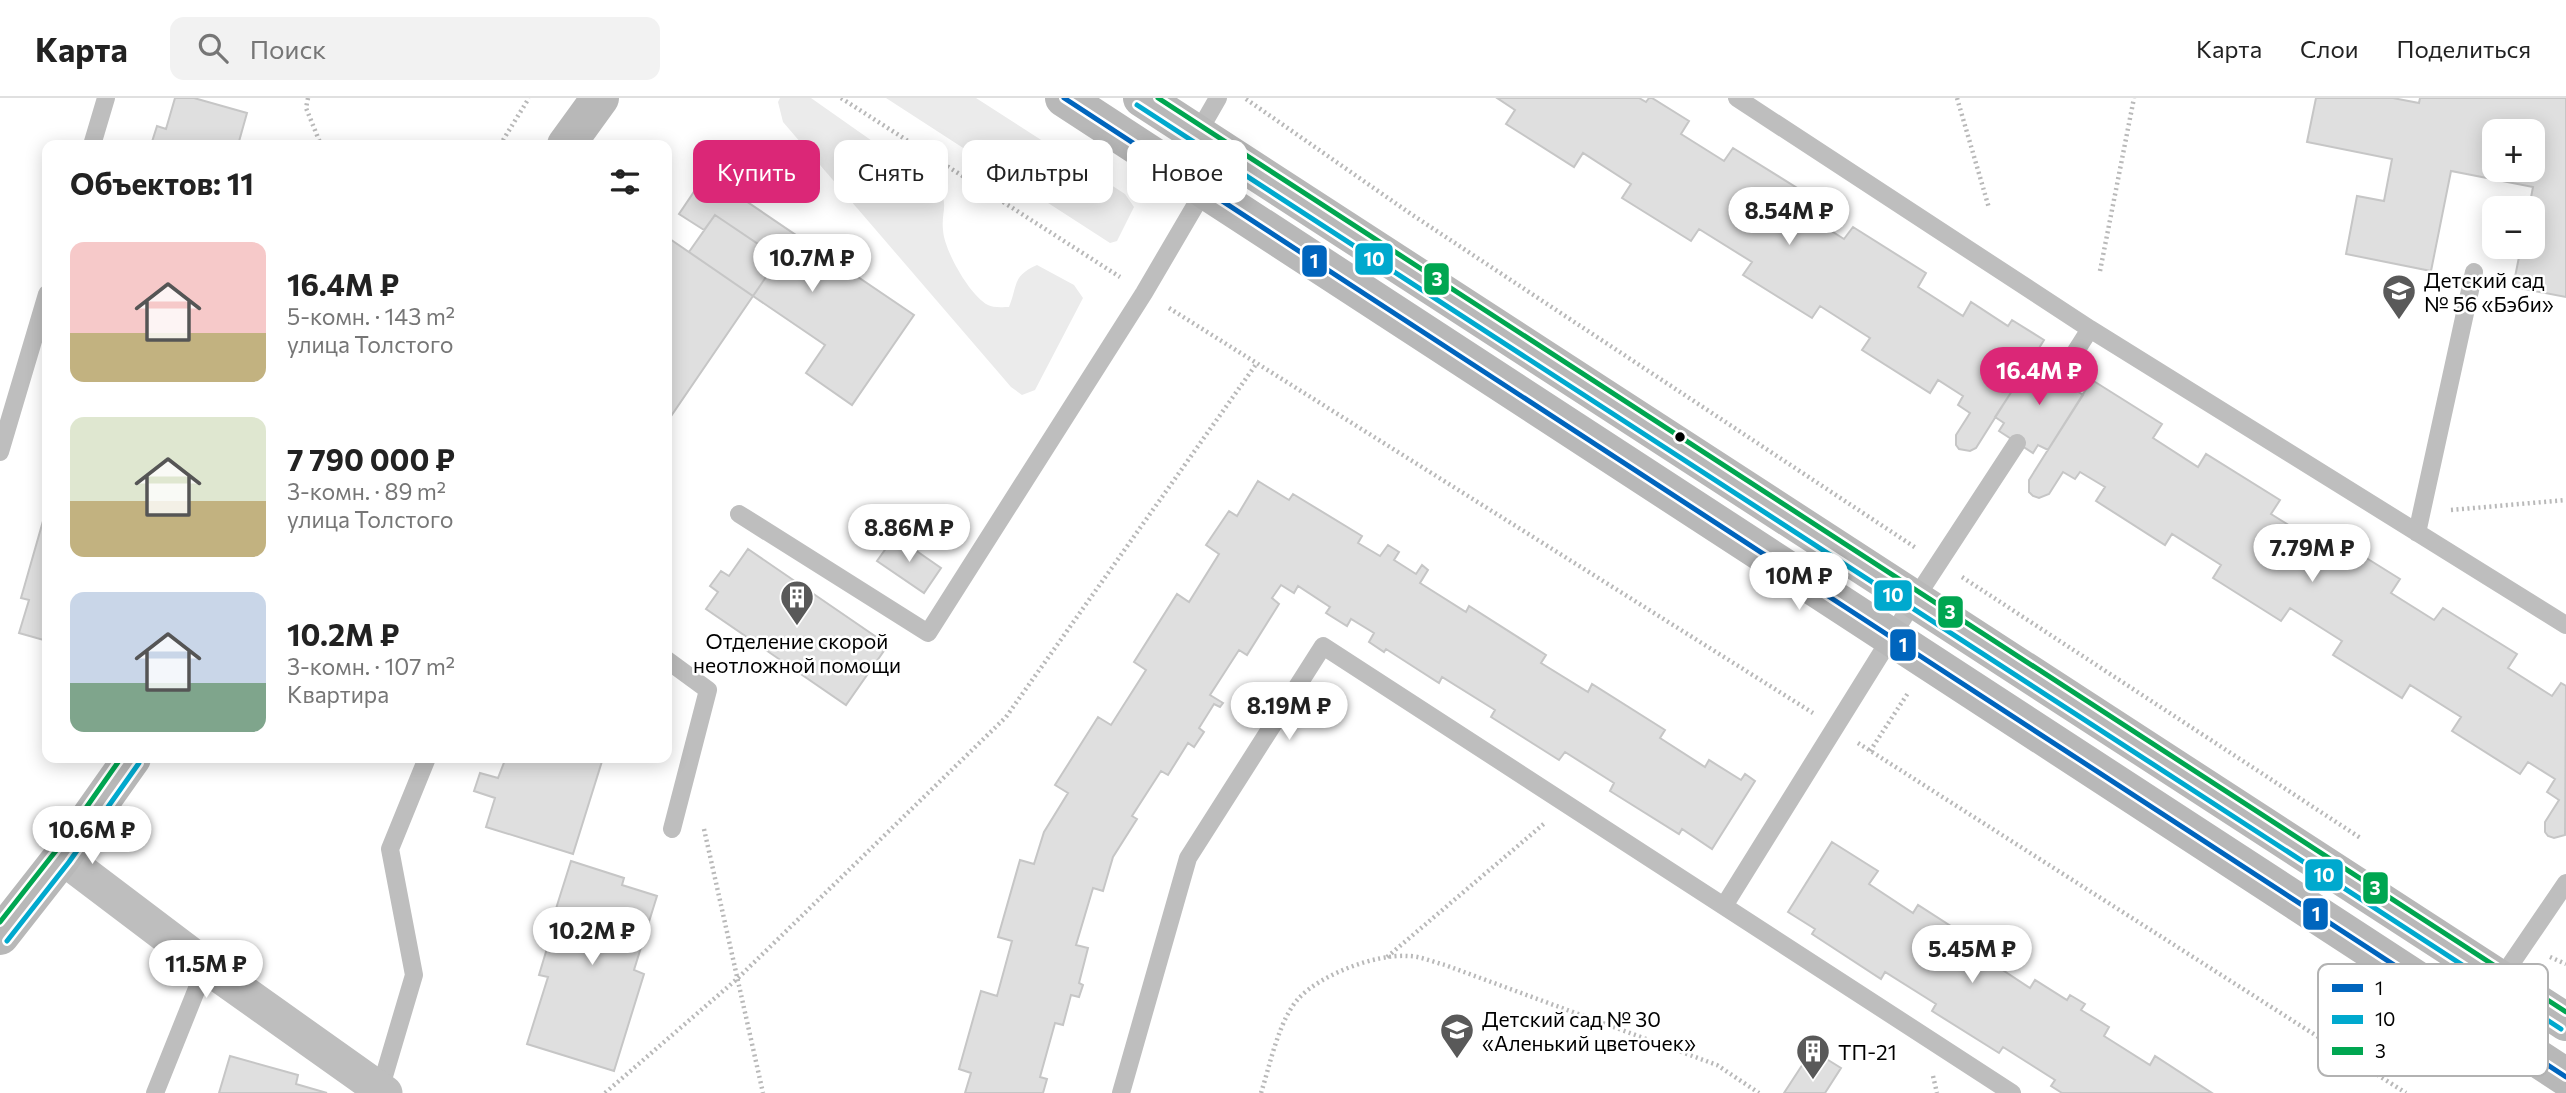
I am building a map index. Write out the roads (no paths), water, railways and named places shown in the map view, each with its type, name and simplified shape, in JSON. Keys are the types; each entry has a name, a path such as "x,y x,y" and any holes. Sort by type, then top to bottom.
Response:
{"street":[{"path":"570,140 600,98"},
{"path":"1063,98 1127,140"},
{"path":"1142,98 1207,140"},
{"path":"1247,166 2477,964"},
{"path":"1224,203 2391,964"},
{"path":"0,936 128,763"},
{"path":"62,856 206,966 382,1092"},
{"path":"2548,1010 2566,1022"},
{"path":"2548,1065 2566,1077"}],"lane":[{"path":"93,140 106,98"},
{"path":"1212,140 1217,98"},
{"path":"1737,98 2090,329 2566,625"},
{"path":"739,514 928,633 1143,293 1181,203"},
{"path":"2417,533 2474,272"},
{"path":"0,452 42,311"},
{"path":"2062,373 2090,329"},
{"path":"1724,906 1938,562 2017,443"},
{"path":"1121,1093 1188,859 1323,646 2012,1093"},
{"path":"672,664 708,690 672,829"},
{"path":"382,1092 414,975 390,849 425,763"},
{"path":"2511,964 2566,883"},
{"path":"155,1093 206,966"}],"place":[{"name":"Детский сад № 56 «Бэби»","path":"2399,321"},
{"name":"Отделение скорой неотложной помощи","path":"797,627"},
{"name":"Детский сад № 30 «Аленький цветочек»","path":"1457,1060"},
{"name":"ТП-21","path":"1813,1081"}]}
